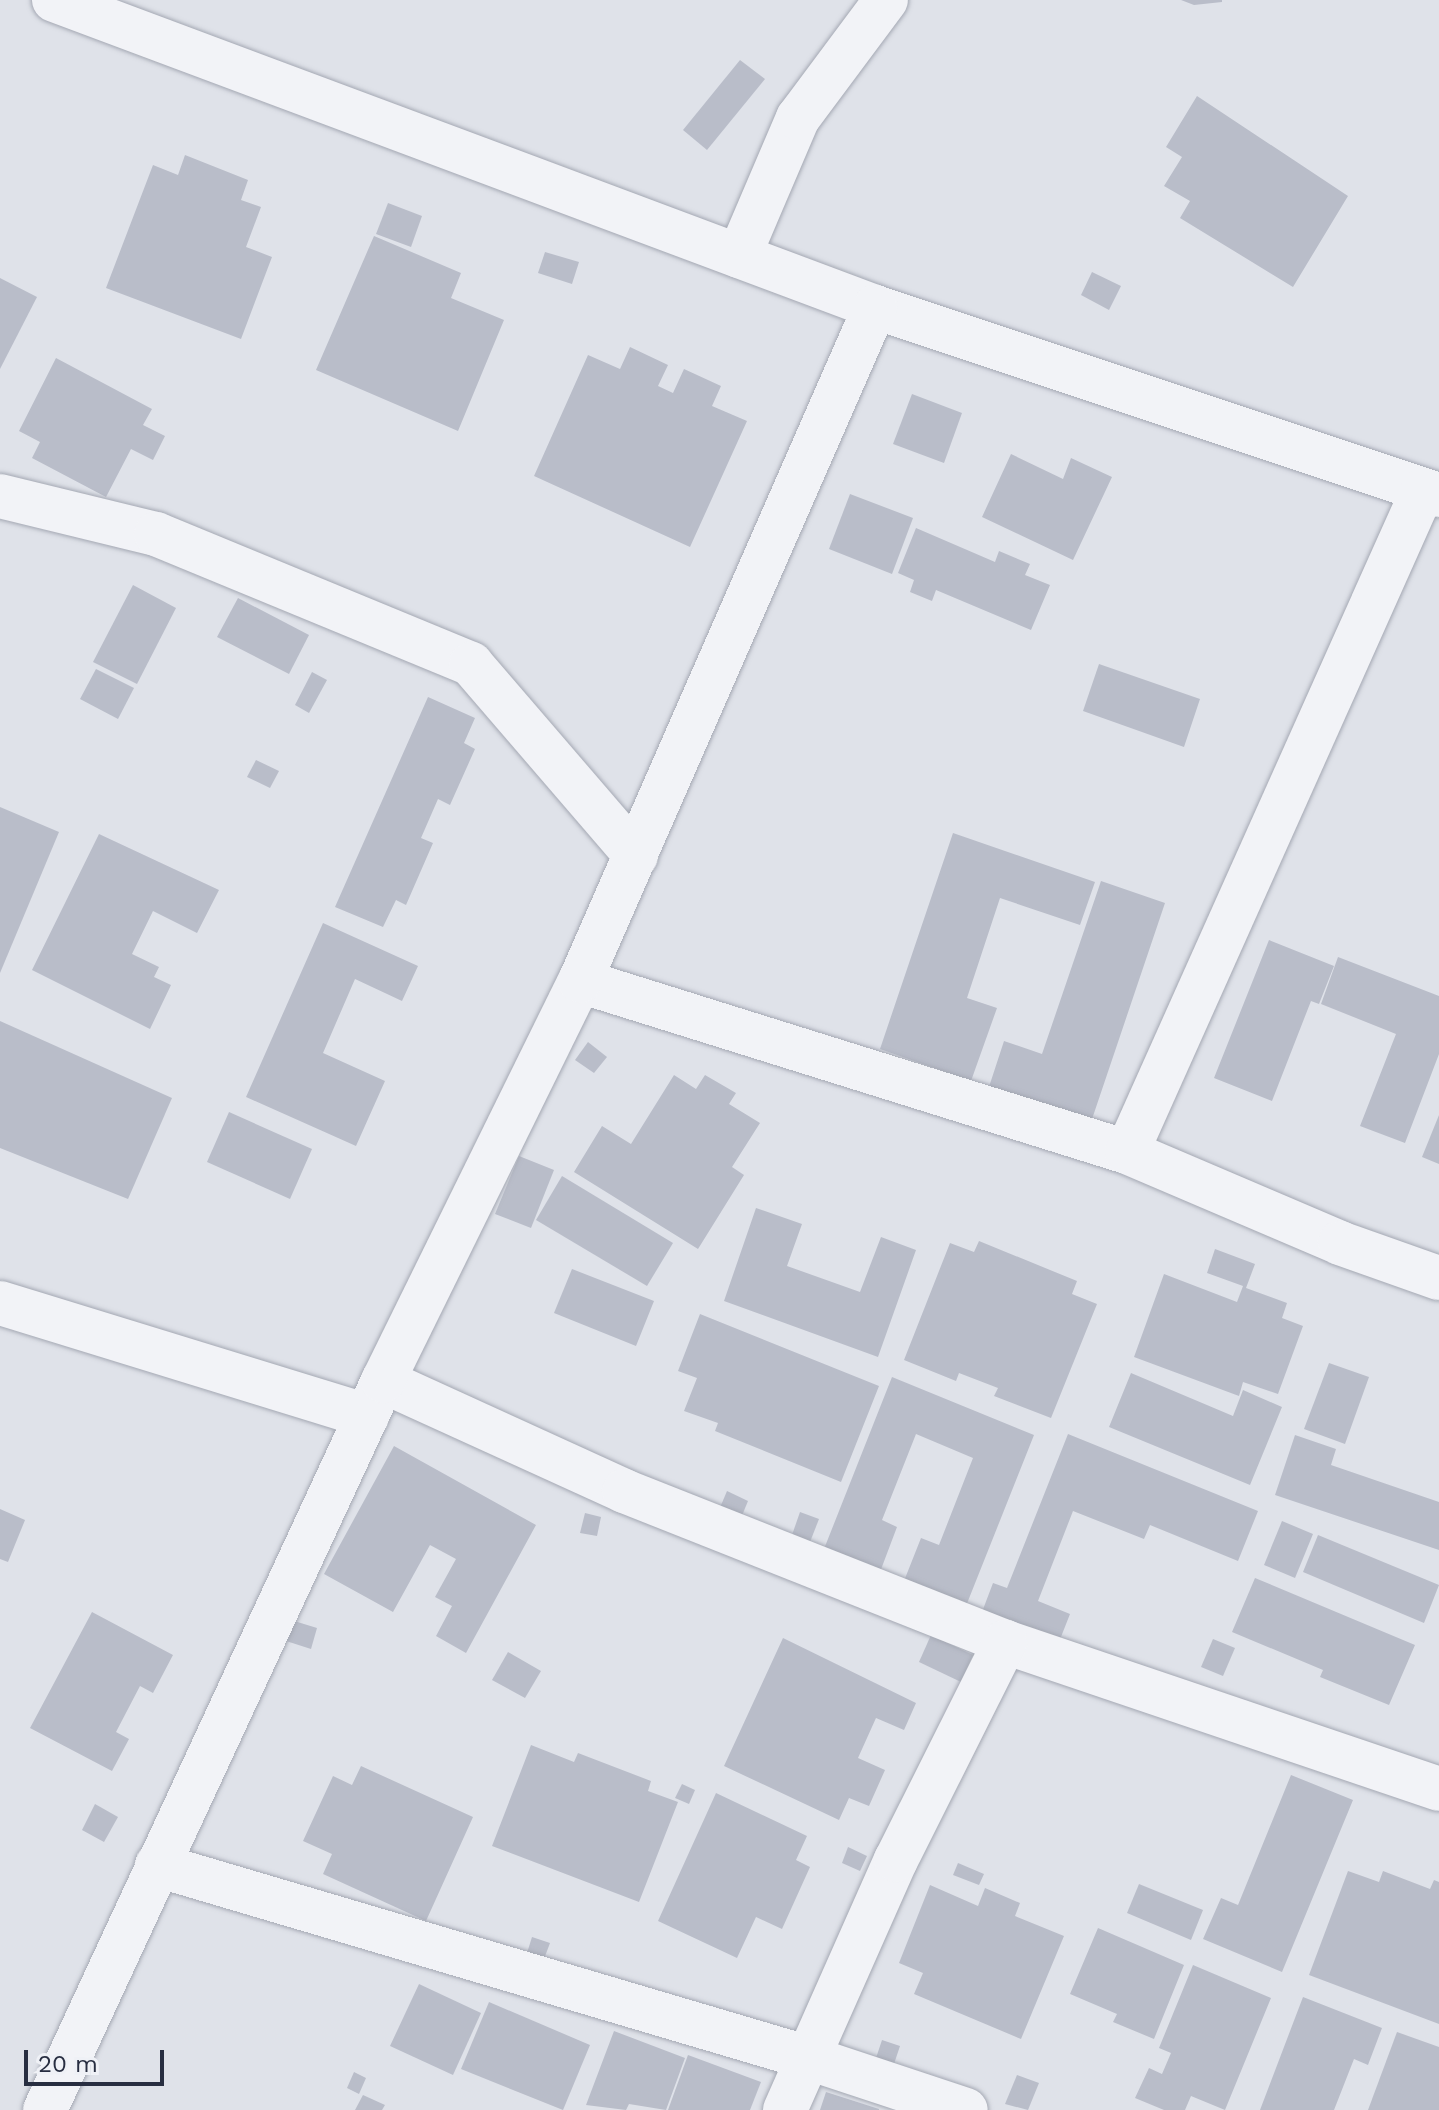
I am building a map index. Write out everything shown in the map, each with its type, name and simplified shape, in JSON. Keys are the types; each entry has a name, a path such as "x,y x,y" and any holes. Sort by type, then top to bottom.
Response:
{"street":[{"path":"54,0 875,307 1431,492 1127,1152"},
{"path":"739,256 798,118 886,0"},
{"path":"45,2110 375,1399 580,981 875,307"},
{"path":"0,496 156,534 471,664 636,856"},
{"path":"580,981 1127,1152 1340,1243 1439,1278"},
{"path":"0,1303 375,1399 624,1491 1005,1642 1439,1789"},
{"path":"785,2110 896,1860 1005,1642"},
{"path":"157,1865 809,2058 966,2110"}],"building":[{"path":"1181,0 1222,0 1222,2 1194,5"},
{"path":"740,60 765,79 707,150 683,130"},
{"path":"1197,96 1348,196 1293,287 1180,218 1190,201 1164,186 1182,157 1166,147"},
{"path":"185,155 248,180 241,200 261,207 246,247 272,257 241,339 106,288 153,165 178,175"},
{"path":"388,203 422,216 411,247 376,234"},
{"path":"374,236 461,273 451,298 504,320 458,431 316,370"},
{"path":"545,252 579,262 572,284 538,273"},
{"path":"1092,272 1121,286 1109,310 1081,295"},
{"path":"0,278 37,297 0,369"},
{"path":"630,347 668,365 658,386 673,393 684,369 721,386 712,406 747,421 690,547 534,476 588,355 620,369"},
{"path":"56,358 152,409 143,425 165,436 153,460 131,449 106,497 32,458 40,442 19,431"},
{"path":"912,394 962,413 944,463 893,444"},
{"path":"1011,454 1063,479 1071,458 1112,477 1073,560 982,517"},
{"path":"850,494 913,518 892,574 829,549"},
{"path":"916,528 995,562 999,551 1030,564 1025,575 1050,585 1031,630 936,590 932,601 910,592 914,580 898,573"},
{"path":"133,585 176,608 137,684 93,662"},
{"path":"238,598 309,635 289,674 217,637"},
{"path":"1099,664 1200,699 1184,747 1083,711"},
{"path":"96,669 134,688 118,719 80,699"},
{"path":"312,672 327,680 309,713 295,705"},
{"path":"428,697 475,718 464,743 475,749 450,805 438,799 421,838 433,843 406,905 396,900 383,927 335,907"},
{"path":"256,760 279,771 270,788 247,777"},
{"path":"0,807 59,832 0,973"},
{"path":"953,833 1095,882 1080,925 1000,898 967,998 997,1008 971,1081 880,1049"},
{"path":"99,834 219,890 197,933 153,911 132,954 159,967 154,977 171,985 150,1029 32,970"},
{"path":"1101,881 1165,903 1089,1128 987,1093 1004,1041 1042,1054"},
{"path":"323,923 418,966 402,1001 355,979 323,1053 385,1081 356,1146 246,1097"},
{"path":"1269,940 1334,966 1319,1004 1311,1001 1272,1101 1214,1078"},
{"path":"1338,957 1439,996 1439,1054 1405,1143 1360,1126 1396,1034 1321,1004"},
{"path":"0,1021 172,1098 128,1199 0,1148"},
{"path":"588,1042 607,1057 594,1073 575,1060"},
{"path":"674,1075 696,1089 705,1075 736,1093 729,1104 760,1123 732,1167 744,1175 698,1249 574,1172 602,1126 631,1144"},
{"path":"229,1112 312,1149 290,1199 207,1162"},
{"path":"1439,1115 1439,1164 1422,1157"},
{"path":"519,1156 554,1170 531,1228 495,1214"},
{"path":"562,1176 673,1243 647,1286 536,1220"},
{"path":"756,1208 802,1224 787,1266 860,1292 881,1237 916,1250 878,1357 724,1301"},
{"path":"979,1241 1077,1281 1072,1294 1097,1304 1051,1418 994,1396 998,1388 959,1373 956,1381 904,1360 950,1243 974,1252"},
{"path":"1215,1249 1255,1264 1246,1288 1287,1303 1282,1318 1303,1326 1278,1394 1243,1382 1239,1396 1134,1357 1164,1274 1237,1302 1243,1286 1207,1273"},
{"path":"572,1269 654,1301 636,1346 554,1313"},
{"path":"700,1314 879,1386 841,1482 715,1431 718,1423 684,1411 697,1378 678,1371"},
{"path":"1329,1363 1369,1377 1345,1444 1304,1429"},
{"path":"1131,1373 1233,1416 1243,1390 1282,1407 1250,1485 1109,1427"},
{"path":"892,1377 1034,1435 966,1606 904,1581 921,1538 939,1545 973,1458 916,1434 882,1520 897,1527 880,1572 824,1549"},
{"path":"1068,1434 1258,1511 1238,1561 1150,1525 1144,1539 1073,1511 1038,1601 1070,1614 1059,1642 982,1612 993,1583 1007,1588"},
{"path":"1295,1435 1336,1449 1331,1465 1439,1502 1439,1550 1275,1495"},
{"path":"394,1446 536,1525 466,1653 436,1636 452,1606 435,1597 456,1559 430,1545 393,1612 324,1574"},
{"path":"727,1491 748,1501 741,1518 719,1510"},
{"path":"0,1509 25,1520 8,1562 0,1559"},
{"path":"800,1512 819,1519 810,1542 792,1535"},
{"path":"585,1513 601,1517 597,1536 580,1533"},
{"path":"1282,1521 1313,1534 1295,1578 1264,1565"},
{"path":"1318,1535 1439,1585 1424,1623 1303,1572"},
{"path":"1255,1578 1415,1645 1389,1705 1320,1677 1323,1670 1232,1632"},
{"path":"92,1612 173,1655 153,1693 140,1686 116,1732 129,1739 112,1771 30,1728"},
{"path":"291,1620 317,1628 311,1649 283,1640"},
{"path":"931,1635 973,1655 961,1682 919,1662"},
{"path":"783,1638 916,1703 904,1730 876,1718 858,1758 885,1770 869,1806 849,1798 839,1820 724,1766"},
{"path":"1213,1639 1235,1648 1223,1676 1201,1667"},
{"path":"508,1652 541,1671 525,1698 492,1680"},
{"path":"531,1745 574,1762 578,1753 651,1781 648,1791 678,1802 639,1902 492,1846"},
{"path":"361,1766 473,1817 426,1921 323,1874 332,1854 303,1841 333,1776 352,1785"},
{"path":"1291,1775 1353,1800 1282,1972 1203,1939 1221,1898 1238,1905"},
{"path":"682,1784 695,1790 689,1804 675,1798"},
{"path":"716,1793 807,1836 796,1860 810,1867 782,1929 756,1917 737,1958 658,1921"},
{"path":"95,1804 118,1817 104,1842 82,1830"},
{"path":"848,1847 867,1856 860,1871 842,1863"},
{"path":"958,1863 984,1874 979,1885 953,1875"},
{"path":"1348,1871 1379,1882 1383,1871 1430,1889 1434,1880 1439,1882 1439,2024 1309,1975"},
{"path":"1139,1884 1203,1910 1191,1940 1127,1913"},
{"path":"930,1885 978,1906 985,1888 1020,1903 1015,1916 1064,1936 1021,2039 914,1994 923,1973 899,1963"},
{"path":"1098,1928 1184,1965 1154,2039 1113,2022 1117,2014 1070,1994"},
{"path":"532,1937 550,1943 544,1959 527,1953"},
{"path":"1193,1965 1271,1998 1225,2110 1191,2096 1185,2110 1164,2110 1135,2098 1149,2068 1162,2074 1171,2053 1159,2048"},
{"path":"419,1984 481,2013 453,2075 390,2046"},
{"path":"1303,1997 1382,2028 1368,2065 1354,2059 1334,2110 1260,2110"},
{"path":"489,2002 590,2045 563,2110 461,2069"},
{"path":"614,2031 685,2058 666,2110 629,2104 626,2110 586,2105"},
{"path":"1397,2032 1439,2047 1439,2110 1368,2110"},
{"path":"882,2040 900,2046 893,2067 875,2061"},
{"path":"688,2055 761,2082 750,2110 668,2110"},
{"path":"354,2072 366,2078 359,2094 347,2088"},
{"path":"1017,2075 1039,2083 1028,2110 1005,2104"},
{"path":"826,2092 879,2109 879,2110 820,2110"},
{"path":"363,2095 385,2105 382,2110 355,2110"}]}
